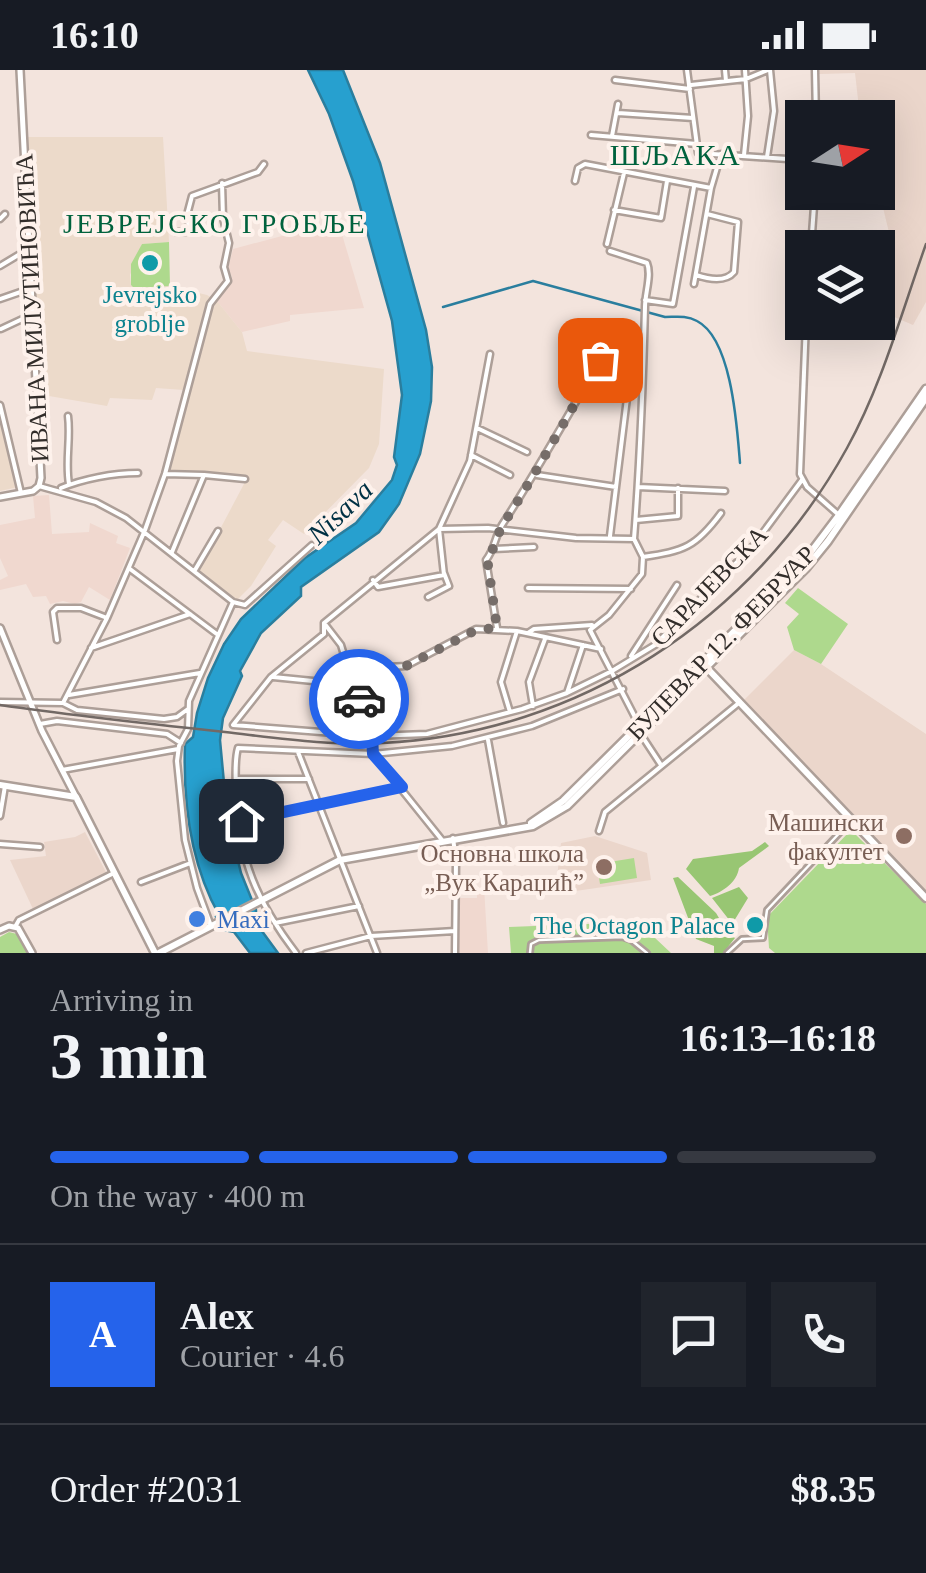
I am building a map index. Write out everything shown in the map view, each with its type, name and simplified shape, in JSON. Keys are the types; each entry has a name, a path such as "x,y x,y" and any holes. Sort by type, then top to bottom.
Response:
{"main road":[{"name":"БУЛЕВАР 12. ФЕБРУАР","path":"842,517 926,389"},
{"name":"БУЛЕВАР 12. ФЕБРУАР","path":"157,953 340,860 540,824 566,806 798,578 926,398"},
{"path":"705,666 926,898"},
{"path":"2,785 76,796 157,953"}],"street":[{"name":"ИВАНА МИЛУТИНОВИЋА","path":"20,70 40,486"},
{"path":"687,70 698,153 785,159"},
{"path":"724,70 726,81"},
{"path":"744,155 748,116 745,70"},
{"path":"615,80 689,88 746,79 769,70 774,111 767,157"},
{"path":"815,70 816,100"},
{"path":"612,136 618,104"},
{"path":"618,113 694,118"},
{"path":"591,135 697,144"},
{"path":"694,284 721,154"},
{"path":"176,232 189,228 187,214 192,196 258,172 264,164"},
{"path":"575,181 578,168 585,164 711,188"},
{"path":"608,244 624,173"},
{"path":"614,210 661,218 667,182"},
{"path":"63,703 130,569 165,474 210,304 228,280 224,267 229,243 222,218 222,184"},
{"path":"645,300 673,304 694,186"},
{"path":"696,275 710,280 729,278 734,272 740,224 707,214"},
{"path":"0,266 30,248"},
{"path":"528,633 534,629 594,624 608,615 642,574 643,557 634,539 650,265 610,251"},
{"path":"0,299 32,288"},
{"path":"1,329 33,314"},
{"path":"497,628 486,561 500,529 614,336"},
{"path":"805,340 802,480 842,517"},
{"path":"270,677 324,634 324,623 372,580 439,529 471,455 490,354"},
{"path":"610,537 629,382"},
{"path":"0,405 21,493"},
{"path":"68,416 71,436 66,461 70,484"},
{"path":"476,428 527,452"},
{"path":"471,455 510,476"},
{"path":"59,489 110,473 138,473"},
{"path":"165,474 245,479"},
{"path":"172,552 204,474"},
{"path":"535,474 616,487"},
{"name":"САРАЈЕВСКА","path":"270,677 233,725 372,736 434,733 534,706 612,671 655,644 753,546 802,480"},
{"path":"0,497 40,486 112,509 145,530 233,602 245,606 312,545"},
{"path":"638,487 725,491"},
{"path":"636,520 678,516 678,488"},
{"path":"643,557 690,548 721,512"},
{"path":"439,529 500,529 576,538 634,539"},
{"path":"428,597 448,586 439,529"},
{"path":"195,570 218,531"},
{"path":"494,548 534,547"},
{"path":"130,569 218,635"},
{"path":"372,580 378,588 444,573"},
{"path":"628,660 677,585"},
{"path":"528,588 631,589"},
{"path":"215,924 190,864 179,801 179,746 188,729 188,710 200,673 233,602"},
{"path":"57,640 53,612 57,608 81,608 107,618"},
{"path":"91,648 191,614"},
{"path":"324,623 341,646 353,685 371,720 373,754 442,840"},
{"path":"594,624 590,632 623,689 640,730 662,764"},
{"path":"0,628 39,724 76,796"},
{"path":"349,669 406,666 476,630 497,628 601,649"},
{"path":"510,713 501,682 517,630"},
{"path":"534,706 529,682 546,637"},
{"path":"567,693 583,645"},
{"path":"69,695 200,673"},
{"path":"270,677 353,685"},
{"path":"296,953 257,902 245,860 238,822 239,747 373,754 488,740 571,712 623,689"},
{"path":"0,702 63,703 73,709 164,719 188,710"},
{"path":"599,831 605,812 740,702"},
{"path":"39,724 57,721 167,734 179,746"},
{"path":"488,740 503,823"},
{"path":"62,770 179,746"},
{"path":"298,752 377,953"},
{"path":"236,779 310,779"},
{"path":"0,816 2,785"},
{"path":"238,822 402,787"},
{"path":"727,953 742,939 762,938 767,910 847,825"},
{"path":"453,838 455,953"},
{"path":"0,844 40,847"},
{"path":"141,882 190,864"},
{"path":"16,927 19,920 114,874"},
{"path":"273,923 359,906"},
{"path":"0,930 16,927"},
{"path":"16,927 32,953"},
{"path":"306,953 371,936 455,931"},
{"path":"530,953 531,944 539,940 622,937 647,953"}],"shaded area":[{"path":"819,70 926,70 926,302 913,325 895,317 895,230 888,230 884,210 895,210 895,100 858,100 855,73 819,74"},
{"path":"22,137 163,137 169,242 142,244 130,275 131,285 170,286 207,295 217,301 242,332 247,351 384,369 379,444 369,468 304,534 283,520 268,540 276,546 251,586 236,601 198,571 245,482 161,473 184,390 156,388 152,400 110,398 107,406 49,396 48,391 33,392"},
{"path":"338,221 364,308 290,315 290,321 242,332 217,301 232,277 228,269 233,249"},
{"path":"0,411 18,487 0,491"},
{"path":"49,495 52,534 89,532 90,523 118,536 116,543 130,548 110,600 89,587 81,602 75,604 50,604 46,596 33,597 26,584 0,590 0,580 8,576 0,558 0,525 35,518 33,496"},
{"path":"794,650 926,734 926,893 744,700"},
{"path":"85,832 106,872 33,909 10,860 46,856 44,842"},
{"name":"Основна школа „Вук Караџић”","path":"595,836 647,853 651,880 555,894 561,843"},
{"path":"484,887 488,953 459,953 458,898 477,898 477,888"}],"green space":[{"name":"ЈЕВРЕЈСКО ГРОБЉЕ","path":"169,242 170,286 134,288 131,264 142,244"},
{"path":"798,588 848,624 821,664 794,650 787,627 799,614 785,603"},
{"path":"851,830 926,904 926,953 775,953 769,948 767,917"},
{"path":"765,842 769,846 739,868 729,886 710,896 686,869 693,859 752,851"},
{"path":"634,858 637,878 600,884 597,864"},
{"path":"678,877 716,913 735,938 723,953 714,953 714,946 696,939 673,878"},
{"path":"739,887 748,898 734,921 730,921 712,898"},
{"path":"638,922 671,953 511,953 509,927"},
{"path":"9,932 17,934 27,953 0,953 0,937"}],"water":[{"path":"308,70 343,70 380,163 426,330 432,367 431,401 420,454 399,504 379,532 301,587 301,596 261,633 240,671 242,676 223,718 220,740 227,815 241,873 256,910 256,923 278,953 250,953 234,932 223,930 201,874 187,809 185,744 193,737 208,678 241,619 305,558 356,523 392,480 397,465 394,457 402,395 392,321 353,181"}],"waterway":[{"path":"443,307 533,281 665,317 697,321 709,331 725,364 740,463"}],"railway":[{"path":"0,705 285,739 363,744 455,734 525,717 591,690 653,656 711,614 762,565 808,509 847,448 871,399 926,244"}],"way so far":[{"path":"359,699 349,669 406,666 476,630 497,628 487,558 497,534 600,360"}],"place":[{"name":"Jevrejsko groblje","path":"150,263"},
{"name":"Машински факултет","path":"904,836"},
{"name":"Основна школа „Вук Караџић”","path":"604,867"},
{"name":"Maxi","path":"197,919"},
{"name":"The Octagon Palace","path":"755,925"}],"district":[{"name":"ШЉАКА","path":"676,154"},
{"name":"ЈЕВРЕЈСКО ГРОБЉЕ","path":"215,223"}],"route":[{"path":"241,821 402,787 373,754 371,720 359,699"}],"water label":[{"name":"Nisava","path":"340,512"}]}
